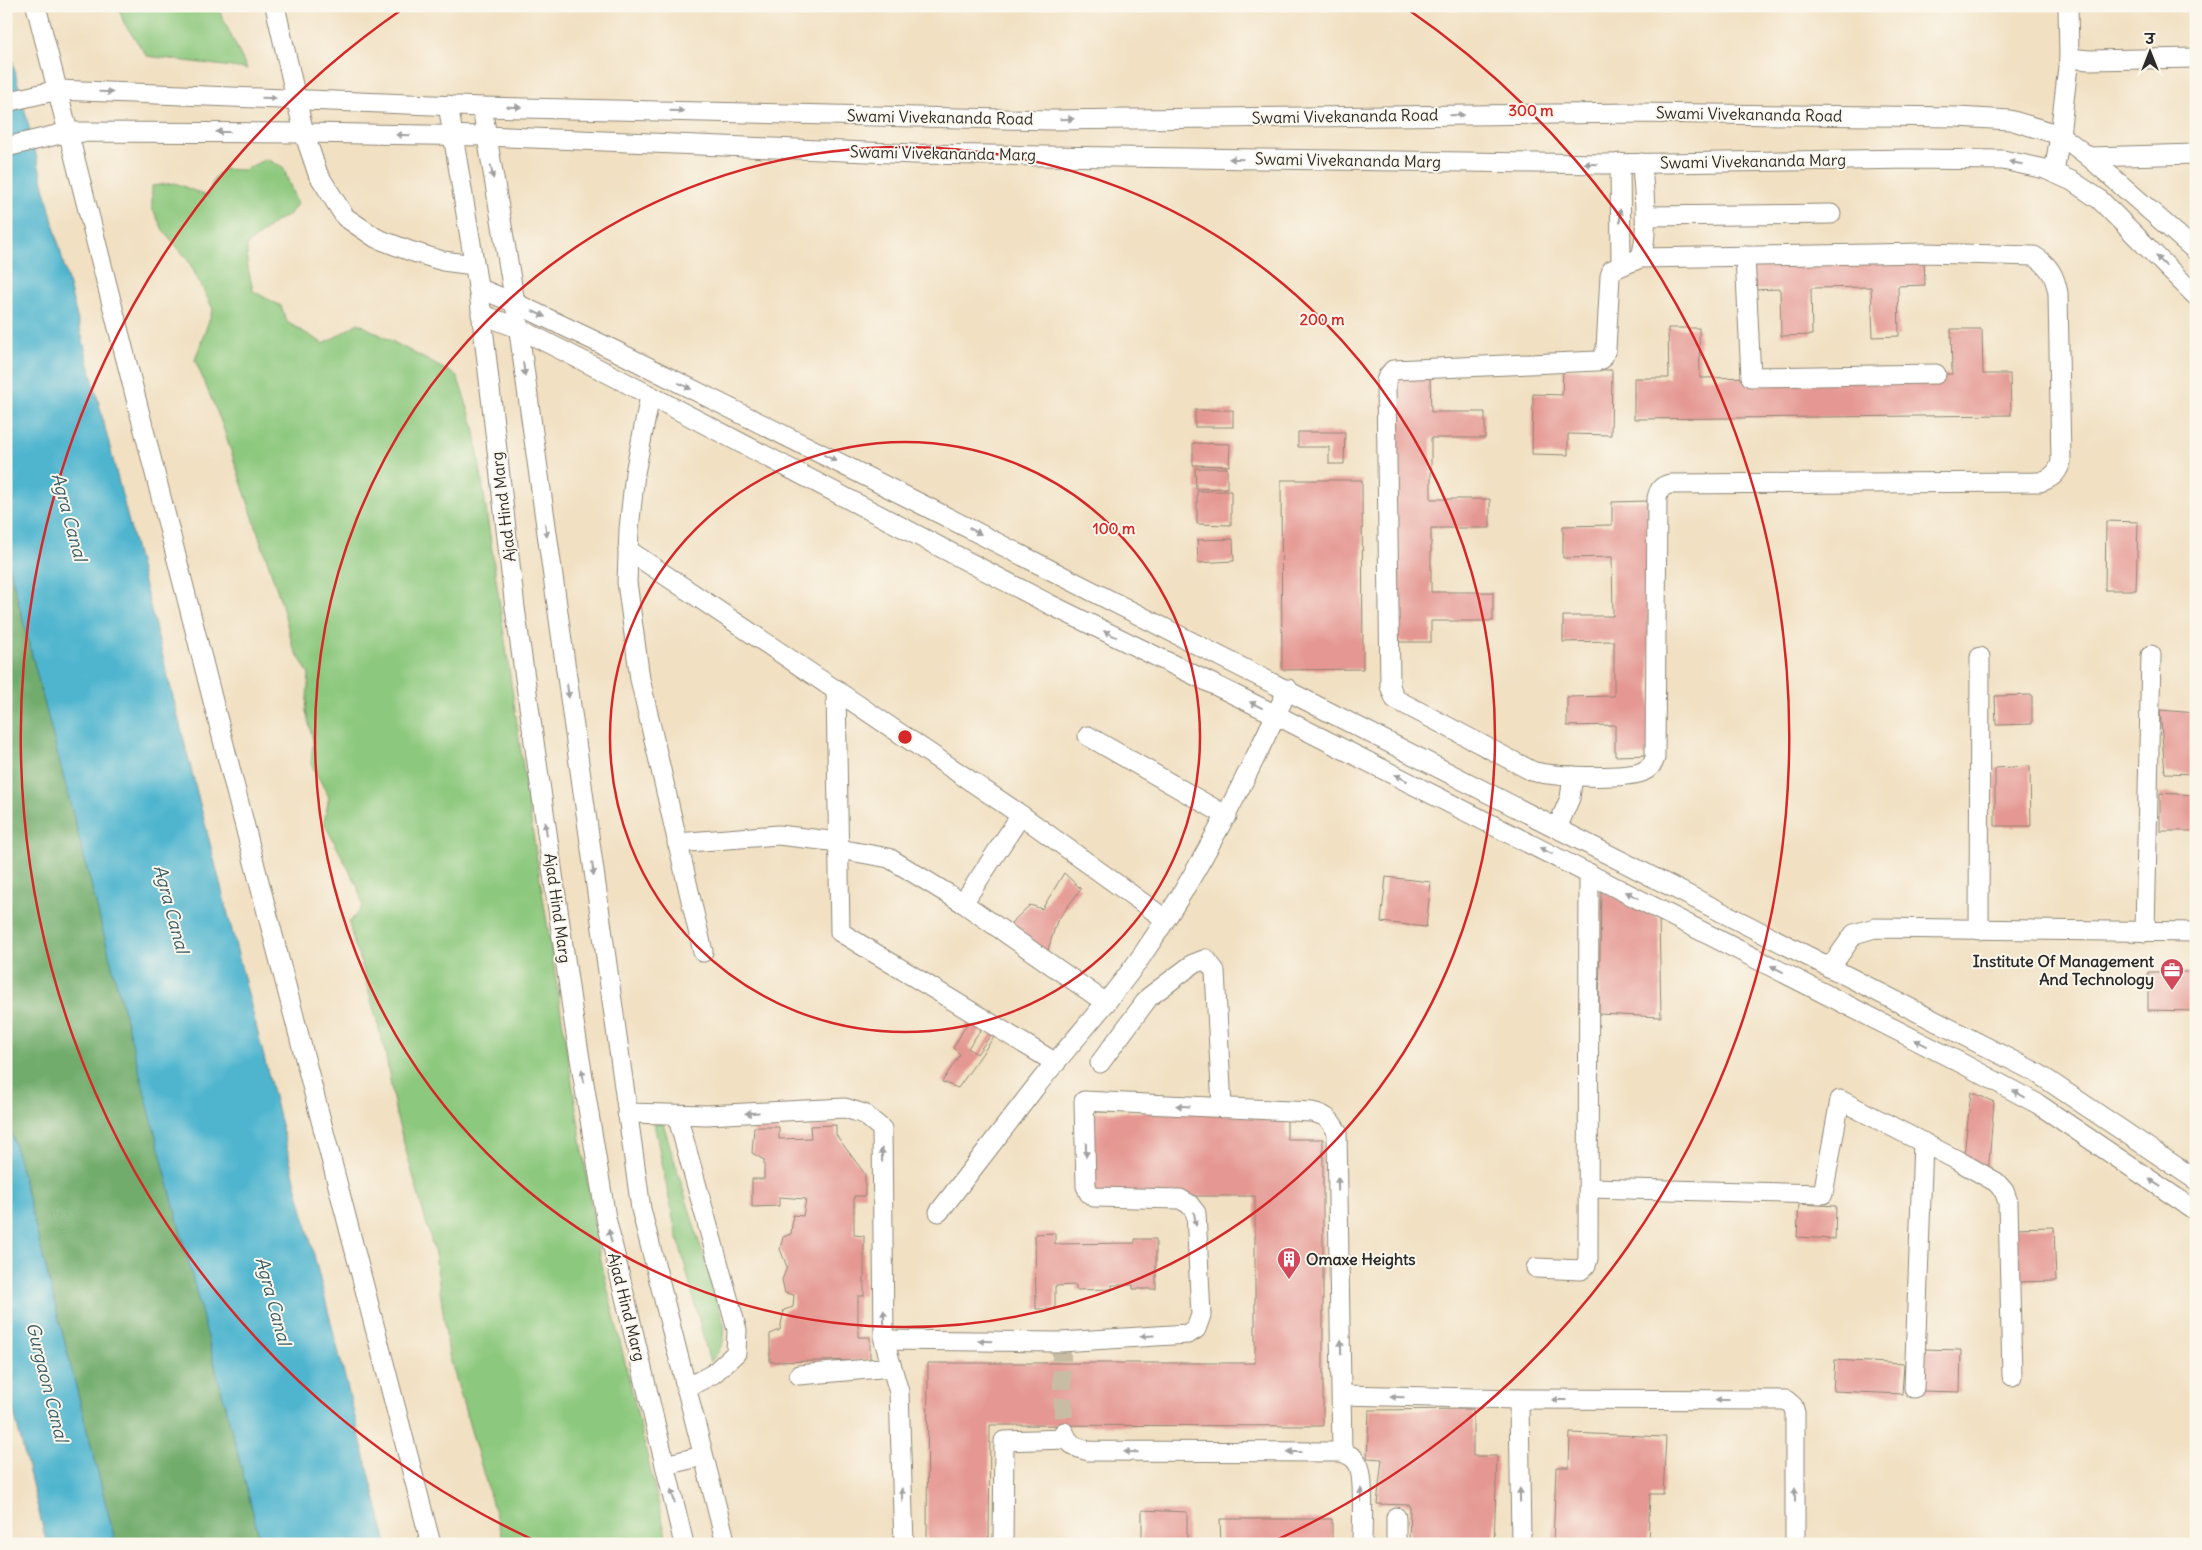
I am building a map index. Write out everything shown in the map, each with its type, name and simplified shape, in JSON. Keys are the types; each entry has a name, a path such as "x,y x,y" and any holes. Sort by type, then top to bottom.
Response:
{"street":[{"path":"36,6 70,132 256,870 431,1544"},
{"path":"275,6 304,133 318,174 345,217 376,238 410,251 443,262 474,265"},
{"path":"2054,173 2069,58 2068,6"},
{"path":"2069,58 2089,60 2196,58"},
{"name":"Swami Vivekananda Road","path":"6,102 58,90 482,107 1051,120 1634,113 1957,117 2010,120 2060,135 2089,156 2196,251"},
{"name":"Ajad Hind Marg","path":"448,105 478,288 515,608 574,1022 606,1218 684,1544"},
{"path":"482,107 515,303 641,1209 726,1544"},
{"name":"Swami Vivekananda Marg","path":"6,147 70,132 304,133 486,136 923,154 1620,163 1910,158 2003,160 2054,173 2072,181 2099,199 2196,296"},
{"path":"2089,156 2196,154"},
{"path":"1620,163 1621,265"},
{"path":"1640,258 1643,246 1644,216 1642,163"},
{"path":"1644,216 1831,214"},
{"path":"2018,254 2034,256 2043,261 2056,281 2058,293 2061,462 2052,478 2040,482 1670,484 1664,486 1659,491 1657,498 1655,758 1652,766 1643,772 1630,775 1573,776 1532,772 1400,703 1391,694 1386,381 1393,370 1398,369 1597,361 1602,359 1606,349 1610,276 1612,270 1640,258 2018,254"},
{"path":"1744,256 1751,376 1936,374"},
{"path":"478,288 515,303 616,351 1288,689 2037,1073 2196,1180"},
{"path":"481,314 518,328 1049,604 1276,715 1589,873 2038,1104 2196,1210"},
{"path":"650,396 635,473 627,582 640,679 702,952"},
{"path":"628,550 1021,815 1165,919"},
{"path":"2145,932 2151,655"},
{"path":"1979,930 1980,657"},
{"path":"836,689 840,932 1056,1063"},
{"path":"939,1212 1056,1063 1106,1003 1142,955 1227,816 1288,689"},
{"path":"1088,736 1227,816"},
{"path":"1557,828 1570,798 1573,776"},
{"path":"963,903 1021,815"},
{"path":"677,843 778,835 839,846 889,858 963,903 1106,1003"},
{"path":"1536,1268 1581,1270 1586,1265 1588,1259 1590,1188 1589,873"},
{"path":"1681,920 1698,900"},
{"path":"1830,968 1854,934 1875,928 2196,932"},
{"path":"1100,1063 1149,997 1193,964 1206,959 1215,971 1222,1108"},
{"path":"1590,1188 1824,1194 1840,1100 1996,1182 2004,1191 2008,1202 2012,1376"},
{"path":"884,1340 1061,1342 1188,1334 1196,1328 1201,1315 1196,1213 1189,1204 1180,1199 1094,1197 1086,1186 1084,1101 1312,1112 1324,1115 1337,1132 1342,1452"},
{"path":"627,1113 676,1115 845,1108 864,1114 882,1129 884,1340 899,1392 904,1544"},
{"path":"676,1115 737,1330 736,1353 713,1374 686,1388"},
{"path":"1914,1388 1923,1142"},
{"path":"799,1375 892,1368"},
{"path":"1342,1395 1519,1400 1786,1400 1793,1406 1795,1413 1795,1544"},
{"path":"1519,1400 1521,1544"},
{"path":"1003,1544 1004,1441 1065,1436 1075,1448 1089,1451 1342,1452 1352,1456 1359,1464 1361,1476 1362,1544"},
{"path":"665,1464 703,1456"},
{"path":"1396,1517 1396,1544"}],"green space":[{"path":"118,6 217,6 247,69 147,56 124,23"},
{"path":"266,159 283,167 297,204 289,215 275,222 247,245 247,263 253,291 281,306 287,322 324,344 358,323 457,376 474,426 531,821 598,1248 668,1544 504,1544 449,1355 435,1254 396,1115 385,1051 349,923 363,906 357,885 324,823 329,797 311,764 313,741 306,711 309,674 293,647 281,602 222,424 195,360 213,309 188,260 163,230 152,208 152,186 175,183 207,196 215,177 223,169 244,170"},
{"path":"6,554 261,1544 116,1544 6,1111"},
{"path":"654,1123 663,1123 724,1324 722,1345 710,1363 673,1219"}],"water":[{"name":"Agra Canal","path":"6,36 387,1544 261,1544 6,554"},
{"name":"Gurgaon Canal","path":"6,1111 116,1544 47,1544 6,1381"}],"building":[{"path":"1924,258 1925,285 1898,286 1899,336 1873,337 1871,287 1811,288 1812,335 1781,336 1780,289 1751,290 1750,263"},
{"path":"1668,328 1699,328 1700,378 1952,374 1951,329 1982,329 1983,374 2010,374 2011,415 1634,419 1634,378 1669,378"},
{"path":"1563,369 1612,370 1611,435 1568,434 1568,455 1532,454 1533,394 1562,395"},
{"path":"1395,376 1430,376 1431,412 1485,412 1485,438 1431,438 1431,499 1490,499 1490,528 1431,528 1431,592 1493,592 1493,621 1431,621 1431,642 1396,642"},
{"path":"1195,410 1233,410 1233,427 1195,427"},
{"path":"1298,432 1345,432 1344,464 1329,464 1329,447 1298,447"},
{"path":"1193,443 1230,444 1229,466 1193,465"},
{"path":"1195,468 1227,468 1227,488 1196,489"},
{"path":"1281,480 1362,480 1363,669 1282,670"},
{"path":"1197,491 1231,491 1231,525 1197,524"},
{"path":"1647,501 1651,755 1615,756 1615,725 1567,726 1567,697 1614,696 1614,641 1563,642 1563,616 1613,616 1612,557 1563,558 1563,526 1612,525 1612,502"},
{"path":"2106,521 2138,522 2136,590 2105,590"},
{"path":"1233,539 1234,561 1198,563 1197,540"},
{"path":"2032,695 2032,724 1996,725 1995,696"},
{"path":"2160,710 2196,713 2196,774 2165,773"},
{"path":"2030,766 2031,826 1995,826 1995,768"},
{"path":"2160,793 2196,795 2196,831 2160,831"},
{"path":"1064,873 1081,889 1057,921 1047,953 1009,925 1030,905 1042,909"},
{"path":"1386,877 1431,882 1426,927 1381,922"},
{"path":"1601,890 1659,918 1661,1017 1599,1014"},
{"name":"Institute Of Management And Technology","path":"2148,972 2196,972 2196,1011 2148,1010"},
{"path":"972,1015 984,1025 968,1048 977,1054 994,1031 996,1034 958,1088 942,1082 960,1054 953,1048"},
{"path":"1971,1092 1994,1102 1988,1174 1964,1155"},
{"name":"Omaxe Heights","path":"1094,1112 1287,1112 1287,1139 1323,1139 1323,1426 990,1425 989,1544 927,1544 928,1363 1255,1363 1255,1196 1094,1196"},
{"path":"836,1125 836,1135 865,1174 865,1196 854,1196 854,1235 864,1236 864,1296 858,1296 858,1337 870,1337 870,1360 770,1362 770,1334 780,1330 784,1310 793,1307 794,1295 785,1293 782,1280 787,1267 780,1249 783,1237 791,1234 793,1215 803,1216 806,1199 779,1197 779,1206 752,1207 752,1179 764,1179 764,1160 752,1153 754,1127 779,1127 779,1139 811,1138 810,1126"},
{"path":"1799,1204 1836,1206 1835,1239 1797,1237"},
{"path":"2054,1227 2056,1281 2014,1282 2012,1228"},
{"path":"1055,1233 1055,1244 1135,1243 1135,1239 1156,1239 1156,1289 1133,1289 1133,1285 1112,1285 1112,1289 1076,1290 1076,1285 1055,1286 1055,1309 1036,1309 1035,1234"},
{"path":"1922,1349 1961,1350 1960,1392 1921,1391"},
{"path":"1835,1360 1904,1364 1902,1394 1833,1391"},
{"path":"1473,1409 1473,1456 1497,1456 1494,1544 1409,1544 1410,1505 1377,1504 1382,1459 1367,1458 1369,1410"},
{"path":"1570,1433 1666,1437 1663,1494 1650,1494 1648,1544 1553,1544 1556,1467 1569,1467"},
{"path":"1142,1510 1187,1512 1187,1544 1142,1544"},
{"path":"1220,1519 1332,1519 1332,1544 1221,1544"}],"tunnel":[{"path":"1061,1342 1064,1432"}],"place":[{"name":"Institute Of Management And Technology","path":"2172,991"},
{"name":"Omaxe Heights","path":"1289,1280"}]}
